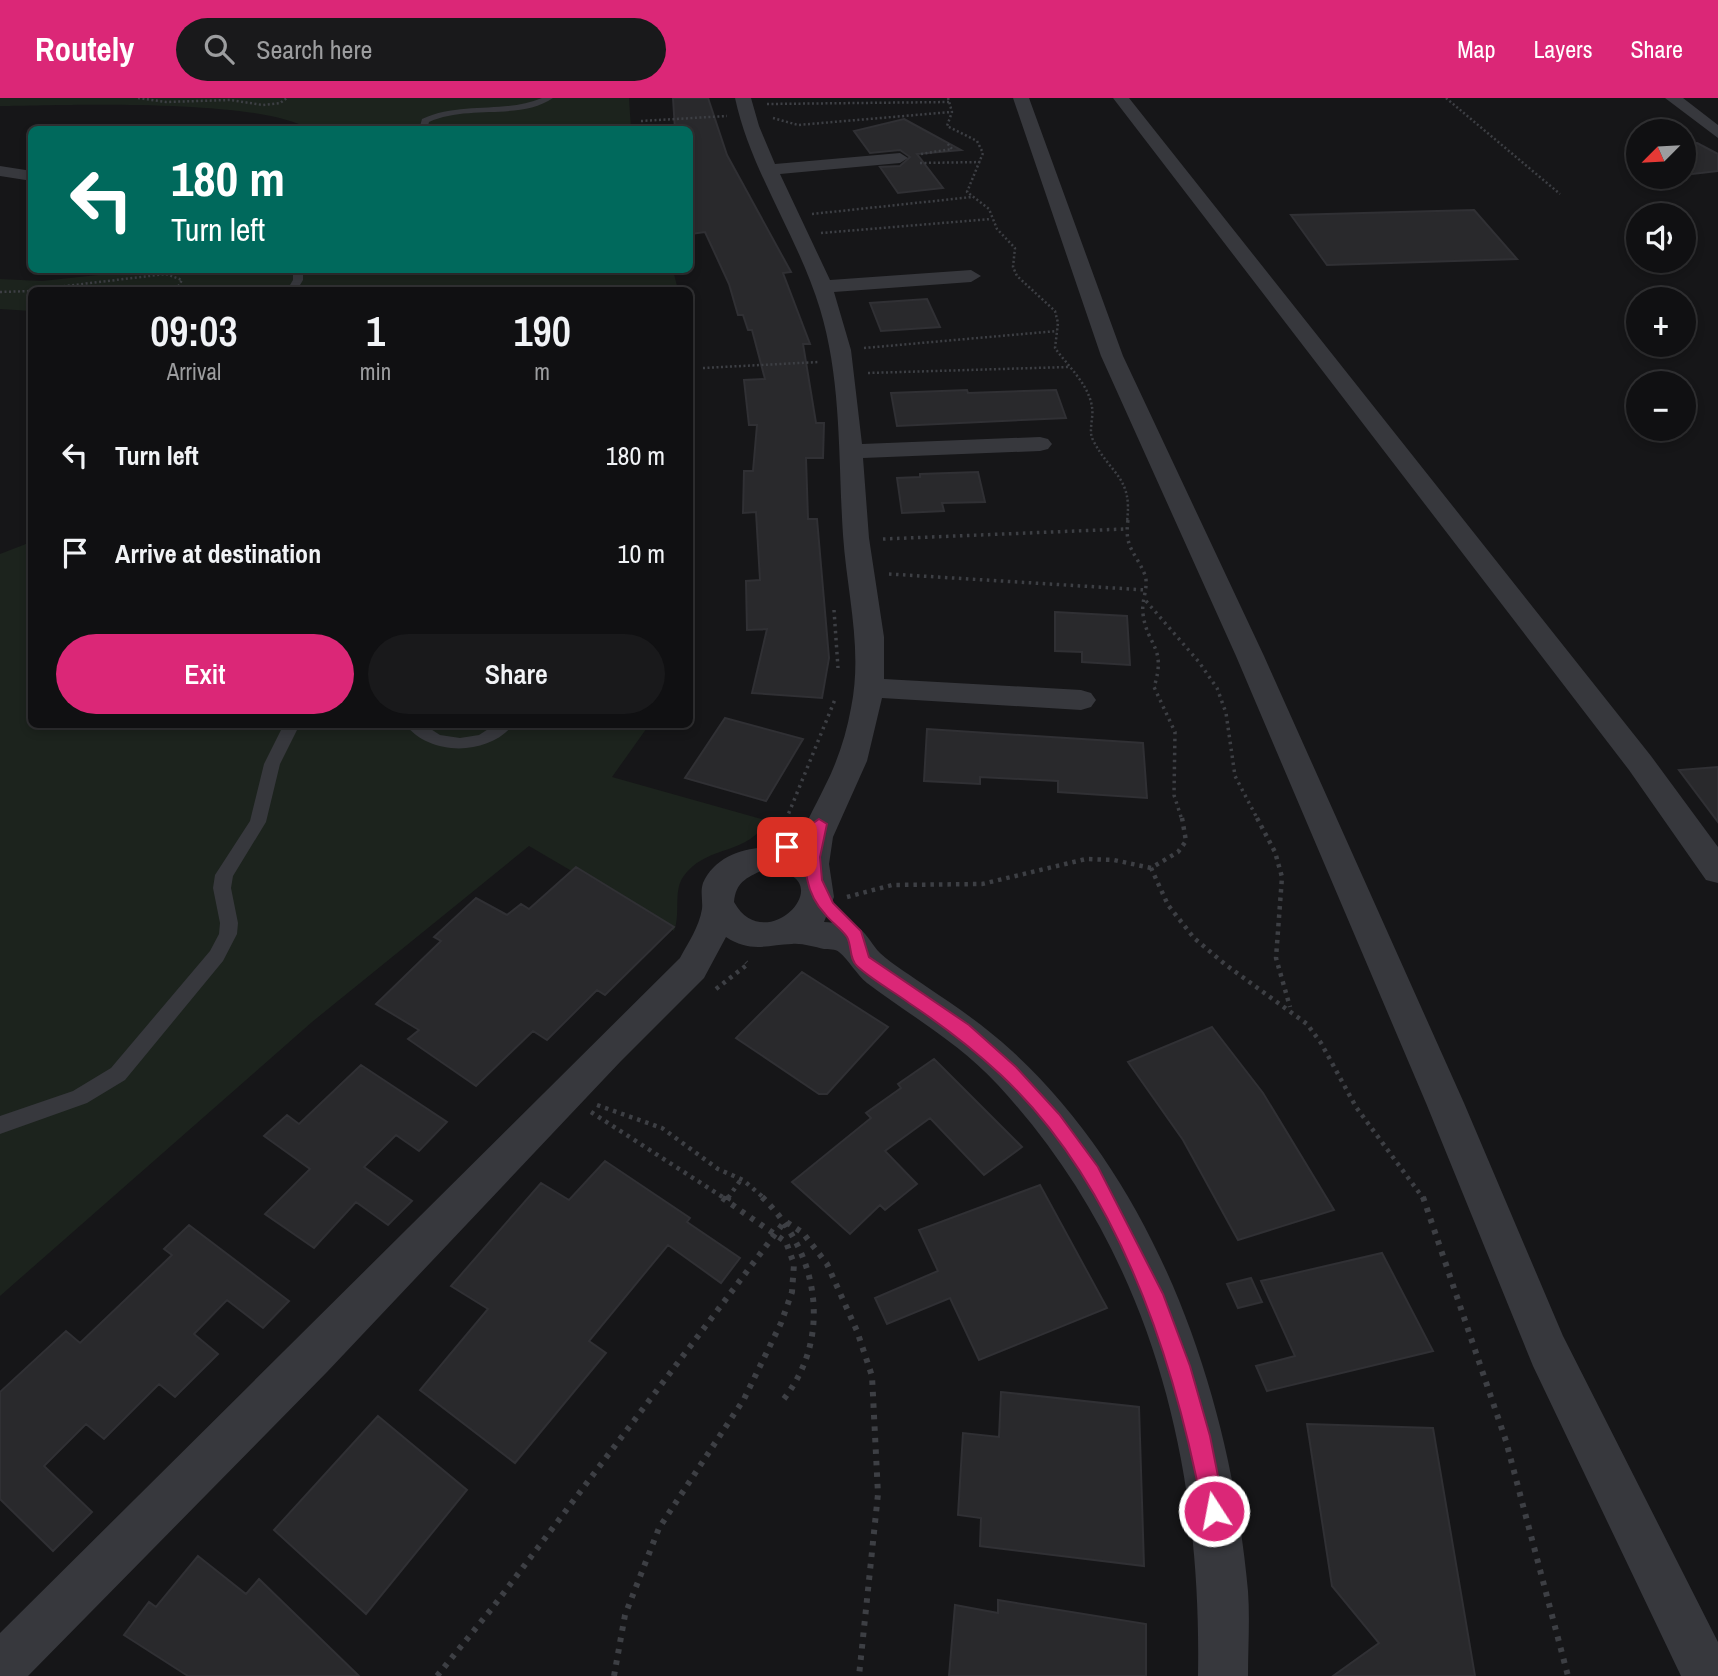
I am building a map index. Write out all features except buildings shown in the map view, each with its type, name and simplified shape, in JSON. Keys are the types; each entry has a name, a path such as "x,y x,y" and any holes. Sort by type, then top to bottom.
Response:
{"street":[{"path":"1021,98 1112,356 1273,707 1445,1103 1548,1351 1708,1676"},
{"path":"1121,98 1640,763 1718,871"},
{"path":"1673,98 1718,132"},
{"path":"0,1668 302,1367 608,1049 692,968 729,947 776,933 811,914 820,893 812,857 819,824 853,756 868,688 870,638 856,537 850,404 843,361 822,287 736,104"},
{"path":"769,170 907,161"},
{"path":"0,172 28,176"},
{"path":"822,287 971,276"},
{"path":"853,451 1040,444"},
{"path":"868,688 1081,700"},
{"path":"692,968 711,933 718,910 718,887 724,877 734,868 799,840 819,824"},
{"path":"767,856 798,864 855,935 861,961"},
{"path":"718,910 735,928 849,939 861,961 962,1031 1009,1072 1052,1119 1092,1173 1125,1235 1161,1314 1180,1366 1199,1436 1214,1511 1223,1593 1223,1676"}],"lane":[{"path":"424,126 425,121 446,111 534,103 549,98"},
{"path":"0,1125 80,1097 118,1074 217,956 228,934 228,913 222,888 224,875 257,822 272,764 290,728"},
{"path":"417,728 429,737 451,744 477,742 500,728"}],"path":[{"path":"138,98 166,102 230,100 263,105 280,103 287,98"},
{"path":"1446,98 1560,194"},
{"path":"820,893 861,890 886,884 980,884 1080,859 1109,859 1151,868 1178,852 1186,841 1186,831 1174,795 1175,732 1155,696 1154,687 1160,663 1159,653 1144,623 1146,578 1128,547 1124,529 1129,513 1127,489 1091,438 1092,402 1084,385 1055,348 1057,331 1054,311 1014,270 1015,248 991,219 989,209 972,197 967,188 982,162 983,151 977,142 947,126 952,112 949,100 767,104 776,121 798,125 952,112"},
{"path":"641,121 729,116 736,104"},
{"path":"920,154 952,149 947,143"},
{"path":"907,161 982,162"},
{"path":"972,197 809,215 820,234 991,219"},
{"path":"64,287 166,274 182,280 178,287"},
{"path":"0,292 28,291"},
{"path":"821,375 863,348 1057,331"},
{"path":"817,349 869,375 1069,367"},
{"path":"703,368 843,361"},
{"path":"883,551 881,539 1124,529"},
{"path":"885,562 887,574 1146,590"},
{"path":"1145,600 1210,677 1224,705 1231,766 1244,798 1272,844 1282,876 1284,892 1275,954 1280,980 1290,1007"},
{"path":"834,603 838,670"},
{"path":"767,856 765,838 786,820 837,694"},
{"path":"1151,868 1165,900 1205,947 1242,977 1290,1007 1324,1046 1342,1086 1357,1109 1411,1176 1423,1197 1506,1441 1568,1676"},
{"path":"602,1095 587,1109 776,1232 786,1242 794,1264 792,1292 781,1323 744,1399 659,1528 625,1615 614,1676"},
{"path":"593,1103 654,1124 698,1150 714,1167 742,1178 785,1221 803,1233 827,1264 858,1331 872,1376 878,1494 859,1676"},
{"path":"727,1200 742,1178"},
{"path":"437,1676 493,1607 785,1221"},
{"path":"783,1400 804,1372 814,1331 816,1296 811,1269 785,1221"}],"shaded area":[{"path":"0,98 629,98 631,126 302,126 284,119 248,112 206,108 114,105 0,106"},
{"path":"116,273 674,273 677,287 28,287 28,311 0,309 0,279 42,281"},
{"path":"28,543 28,728 647,728 612,777 768,821 748,840 703,859 683,877 678,889 674,931 529,846 312,1022 0,1296 0,554"}],"route":[{"path":"787,847 819,824 812,857 814,880 827,907 855,935 861,961 914,995 962,1031 1009,1072 1052,1119 1092,1173 1156,1301 1180,1366 1199,1436 1214,1511"}]}
